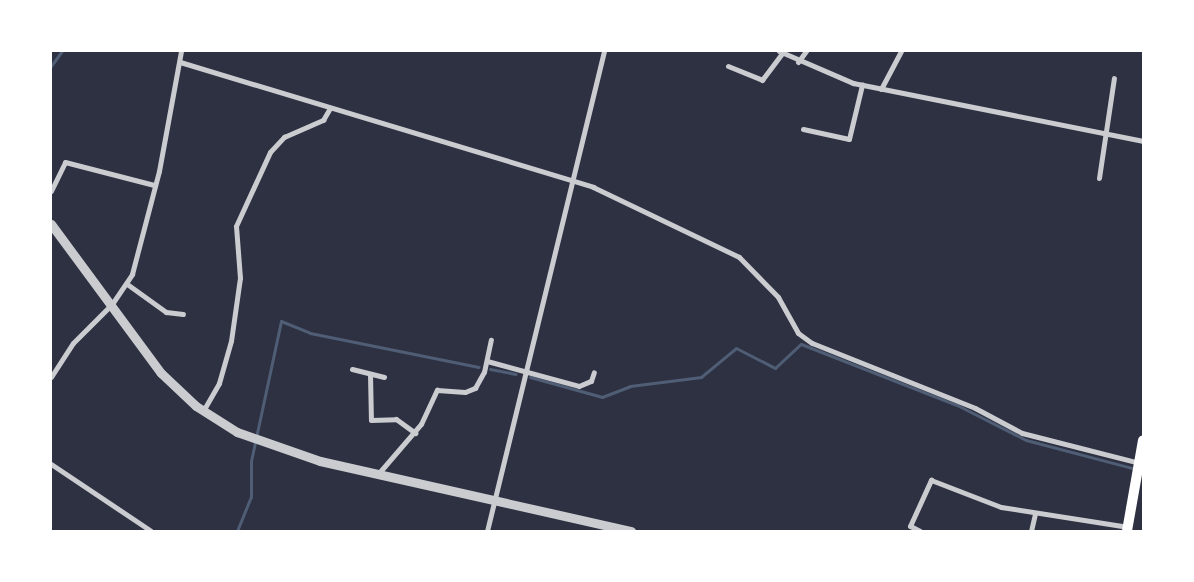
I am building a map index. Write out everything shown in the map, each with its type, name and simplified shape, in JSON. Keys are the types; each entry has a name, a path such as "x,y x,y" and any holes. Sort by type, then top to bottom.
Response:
{"main road":[{"path":"1128,529 1141,463 1143,440"}],"street":[{"path":"51,377 73,343 112,304 127,284 154,185 182,51"},
{"path":"487,531 604,51"},
{"path":"798,62 806,51"},
{"path":"881,89 901,51"},
{"path":"728,66 762,80 780,52 798,62 862,85 1106,132 1143,141"},
{"path":"180,62 572,179 738,257 778,297 798,333 812,343 976,408 1038,439 1141,463"},
{"path":"1098,178 1114,78"},
{"path":"803,128 850,138 862,85"},
{"path":"203,411 219,383 231,341 240,278 236,226 270,152 284,137 323,120 330,108"},
{"path":"51,190 65,162 154,185"},
{"path":"51,224 112,304 152,362 203,411 264,444 378,474 631,531"},
{"path":"127,284 166,312 183,314"},
{"path":"378,474 415,433 437,390 470,391 487,361 491,340"},
{"path":"487,361 526,370 579,386 594,372"},
{"path":"352,369 384,377"},
{"path":"370,374 372,420 396,419 415,433"},
{"path":"51,464 151,531"},
{"path":"920,531 910,526 931,480 1001,507 1128,529"},
{"path":"1031,531 1035,513"}],"waterway":[{"path":"51,66 62,51"},
{"path":"237,531 251,497 251,461 281,321 310,333 479,367"},
{"path":"530,377 602,397 630,386 701,377 736,348 775,368 801,344 957,405 1026,440 1143,471"},
{"path":"490,369 516,374"}]}
